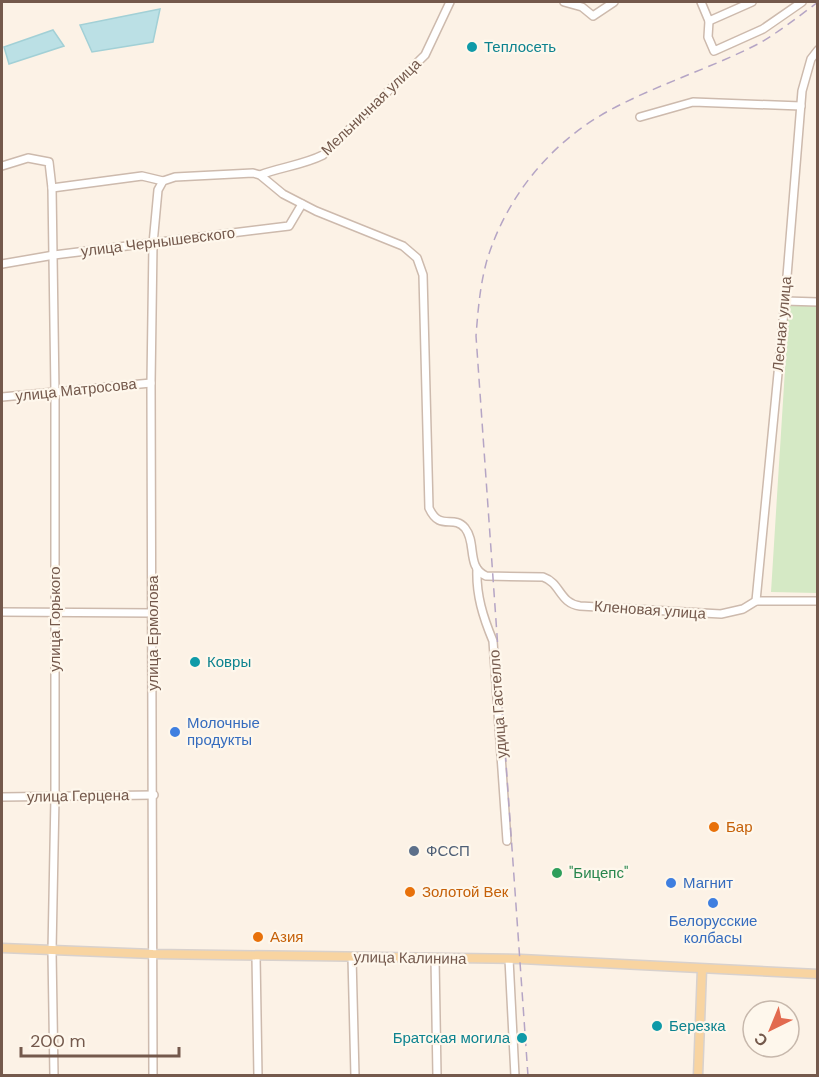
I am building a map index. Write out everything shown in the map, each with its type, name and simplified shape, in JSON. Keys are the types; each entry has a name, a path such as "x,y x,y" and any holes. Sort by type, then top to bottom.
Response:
{"main road":[{"name":"улица Калинина","path":"2,948 153,954 509,959 818,974"},
{"path":"698,1076 702,969"}],"street":[{"name":"Мельничная улица","path":"52,188 142,176 164,181 175,177 253,173 260,175 306,163 323,155 357,119 425,55 450,2"},
{"path":"564,2 582,7 593,16 614,2"},
{"path":"701,2 709,21 708,38 714,51 763,28 802,2"},
{"path":"709,21 752,2"},
{"name":"Лесная улица","path":"756,601 785,301 802,91 811,59 818,50"},
{"path":"640,117 693,102 801,106"},
{"name":"улица Горького","path":"2,166 28,158 49,162 52,188 55,392 55,796 52,951 54,1076"},
{"path":"260,175 283,194 302,204"},
{"name":"улица Ермолова","path":"153,1076 154,795 151,383 153,244 158,190 164,181"},
{"name":"улица Чернышевского","path":"2,264 54,255 289,226 302,204"},
{"name":"удица Гастелло","path":"302,204 403,246 417,258 423,275 429,508 433,517 441,522 458,523 465,528 477,569 476,585 482,615 493,641 507,841"},
{"path":"785,301 818,302"},
{"name":"улица Матросова","path":"2,398 151,383"},
{"name":"Кленовая улица","path":"477,569 486,576 551,579 566,601 580,606 721,614 744,609 756,601 818,601"},
{"path":"2,612 153,613"},
{"name":"улица Герцена","path":"2,797 154,795"},
{"path":"256,956 258,1076"},
{"path":"352,957 355,1076"},
{"path":"435,958 437,1076"},
{"path":"509,959 515,1076"}],"green space":[{"path":"789,305 817,306 817,593 771,592"}],"water":[{"path":"160,9 153,42 92,52 80,25"},
{"path":"53,30 64,46 9,64 4,47"}],"railway":[{"path":"528,1076 476,336 481,288 487,260 507,213 520,192 552,153 570,137 630,100 758,44 818,2"}],"place":[{"name":"Теплосеть","path":"472,47"},
{"name":"Ковры","path":"195,662"},
{"name":"Молочные продукты","path":"175,732"},
{"name":"Бар","path":"714,827"},
{"name":"ФССП","path":"414,851"},
{"name":"\"Бицепс\"","path":"557,873"},
{"name":"Магнит","path":"671,883"},
{"name":"Золотой Век","path":"410,892"},
{"name":"Белорусские колбасы","path":"713,903"},
{"name":"Азия","path":"258,937"},
{"name":"Березка","path":"657,1026"},
{"name":"Братская могила","path":"522,1038"}]}
